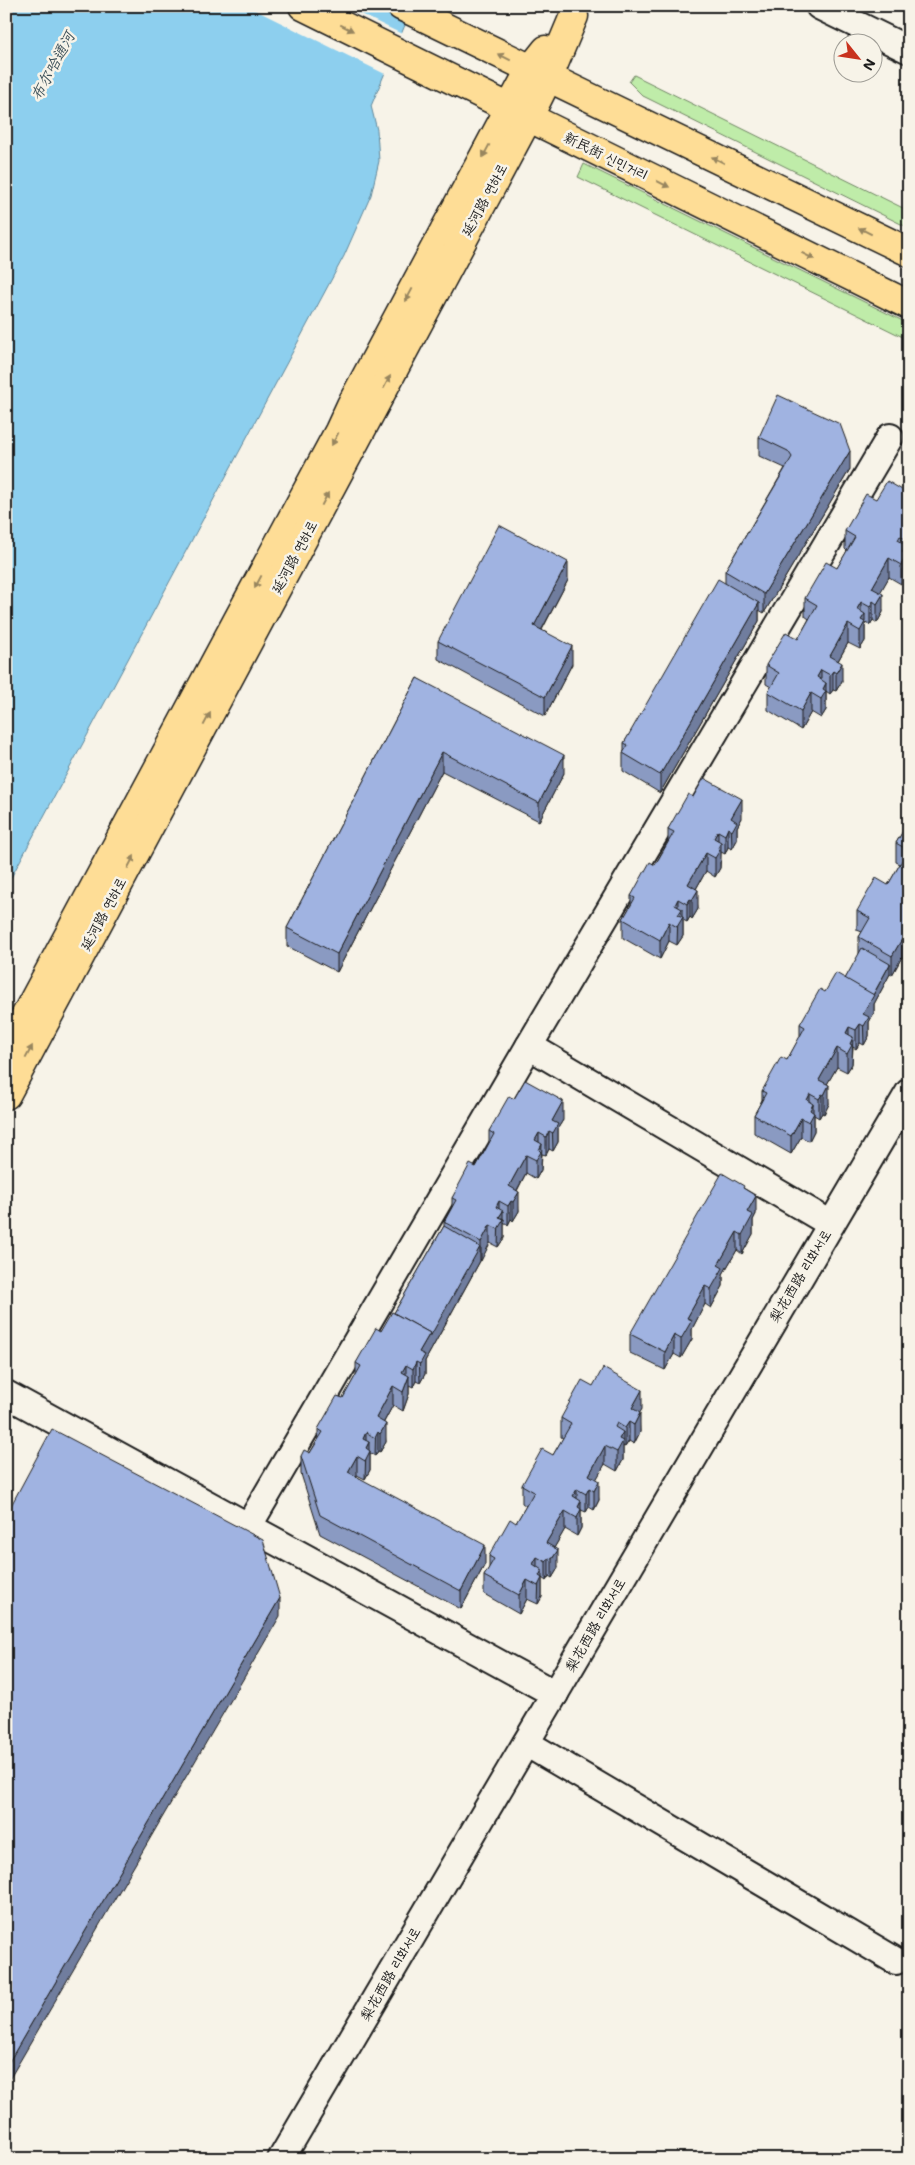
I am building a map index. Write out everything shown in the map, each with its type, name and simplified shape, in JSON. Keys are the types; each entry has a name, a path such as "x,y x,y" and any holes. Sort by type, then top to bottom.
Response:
{"main road":[{"name":"新民街 신민거리","path":"303,6 909,305"},
{"path":"401,6 909,252"},
{"name":"延河路 연하로","path":"6,1052 539,74 578,11"},
{"name":"延河路 연하로","path":"6,1095 518,113"}],"street":[{"path":"819,6 909,50"},
{"path":"248,1527 529,1046 890,437"},
{"path":"529,1046 831,1224"},
{"name":"梨花西路 리화서로","path":"281,2159 909,1092"},
{"path":"6,1394 555,1694"},
{"path":"526,1743 896,1961"}],"green space":[{"path":"634,75 909,211 909,228 643,96 629,82"},
{"path":"584,164 909,324 909,340 578,177"}],"water":[{"name":"布尔哈通河","path":"6,6 413,6 371,106 377,130 379,161 371,195 344,256 6,887"}],"pier":[{"path":"247,6 344,6 404,35 387,75"}],"building":[{"path":"778,395 840,424 850,451 764,594 725,571 792,457 788,451 759,437"},
{"path":"887,481 909,494 909,541 900,536 898,540 906,545 902,552 907,554 901,565 889,558 872,588 883,594 877,604 873,601 870,607 861,602 857,609 865,614 861,620 865,622 860,631 848,624 830,656 842,663 836,673 833,671 830,675 821,670 817,677 826,683 823,689 826,691 821,699 811,693 801,711 768,692 779,673 766,665 786,632 798,639 817,605 805,598 826,562 837,568 855,537 845,531 866,494 876,499"},
{"path":"499,525 568,562 534,626 572,646 545,697 438,641"},
{"path":"718,579 759,603 660,775 623,753 628,745 624,743"},
{"path":"417,678 564,755 539,803 442,752 337,954 287,928"},
{"path":"704,778 742,799 731,818 737,822 732,831 728,828 725,835 718,831 714,838 721,842 718,848 720,850 715,858 706,853 688,884 698,890 687,904 678,899 675,905 682,909 678,915 683,917 677,927 669,922 660,940 623,919 635,898 631,896 650,862 655,865 674,832 668,829 688,794 693,797"},
{"path":"909,821 909,920 907,923 909,924 909,943 902,939 892,956 859,937 870,918 857,911 876,878 888,885 908,850 896,843"},
{"path":"862,948 890,964 873,995 845,979"},
{"path":"836,973 874,995 863,1014 869,1017 864,1026 860,1024 856,1030 849,1027 846,1033 853,1037 850,1044 852,1045 847,1054 837,1048 819,1080 829,1085 824,1095 822,1094 819,1099 810,1094 807,1100 813,1104 810,1110 814,1113 809,1122 801,1118 791,1136 754,1115 766,1093 762,1091 781,1057 787,1060 805,1027 800,1024 820,989 825,992"},
{"path":"525,1080 563,1101 552,1121 558,1124 553,1133 549,1131 546,1137 539,1133 535,1140 542,1144 539,1150 541,1152 536,1160 526,1155 509,1186 519,1192 508,1206 499,1201 496,1207 503,1211 499,1217 504,1219 498,1229 490,1225 481,1242 444,1222 456,1200 452,1198 470,1164 476,1167 494,1134 489,1131 509,1096 514,1099"},
{"path":"722,1173 744,1186 743,1188 756,1196 747,1212 753,1215 742,1235 737,1232 718,1265 723,1268 711,1289 705,1286 687,1318 692,1320 681,1339 674,1335 665,1352 630,1334"},
{"path":"444,1226 480,1247 430,1337 430,1333 394,1313"},
{"path":"392,1312 430,1333 419,1352 425,1355 420,1364 416,1362 413,1369 406,1365 402,1372 409,1376 403,1392 393,1386 376,1418 386,1424 375,1438 366,1432 363,1439 369,1442 366,1448 370,1451 365,1461 357,1456 348,1472 485,1545 461,1591 320,1515 301,1456 304,1450 310,1453 323,1432 318,1429 337,1396 343,1398 361,1366 356,1363 376,1328 381,1331"},
{"path":"603,1368 642,1390 632,1408 640,1413 634,1425 629,1422 625,1428 617,1423 615,1427 623,1432 619,1439 623,1441 617,1452 605,1446 589,1475 599,1481 594,1491 589,1488 586,1494 577,1489 573,1496 581,1501 578,1507 581,1509 577,1518 565,1511 546,1543 558,1550 552,1559 549,1558 546,1562 537,1557 533,1564 542,1570 539,1576 542,1578 538,1586 527,1580 519,1595 484,1576 494,1559 489,1556 510,1519 516,1523 534,1492 522,1485 542,1449 553,1455 571,1424 561,1418 582,1380 593,1386"},
{"path":"52,1429 263,1540 280,1598 6,2067 6,1515"}]}
